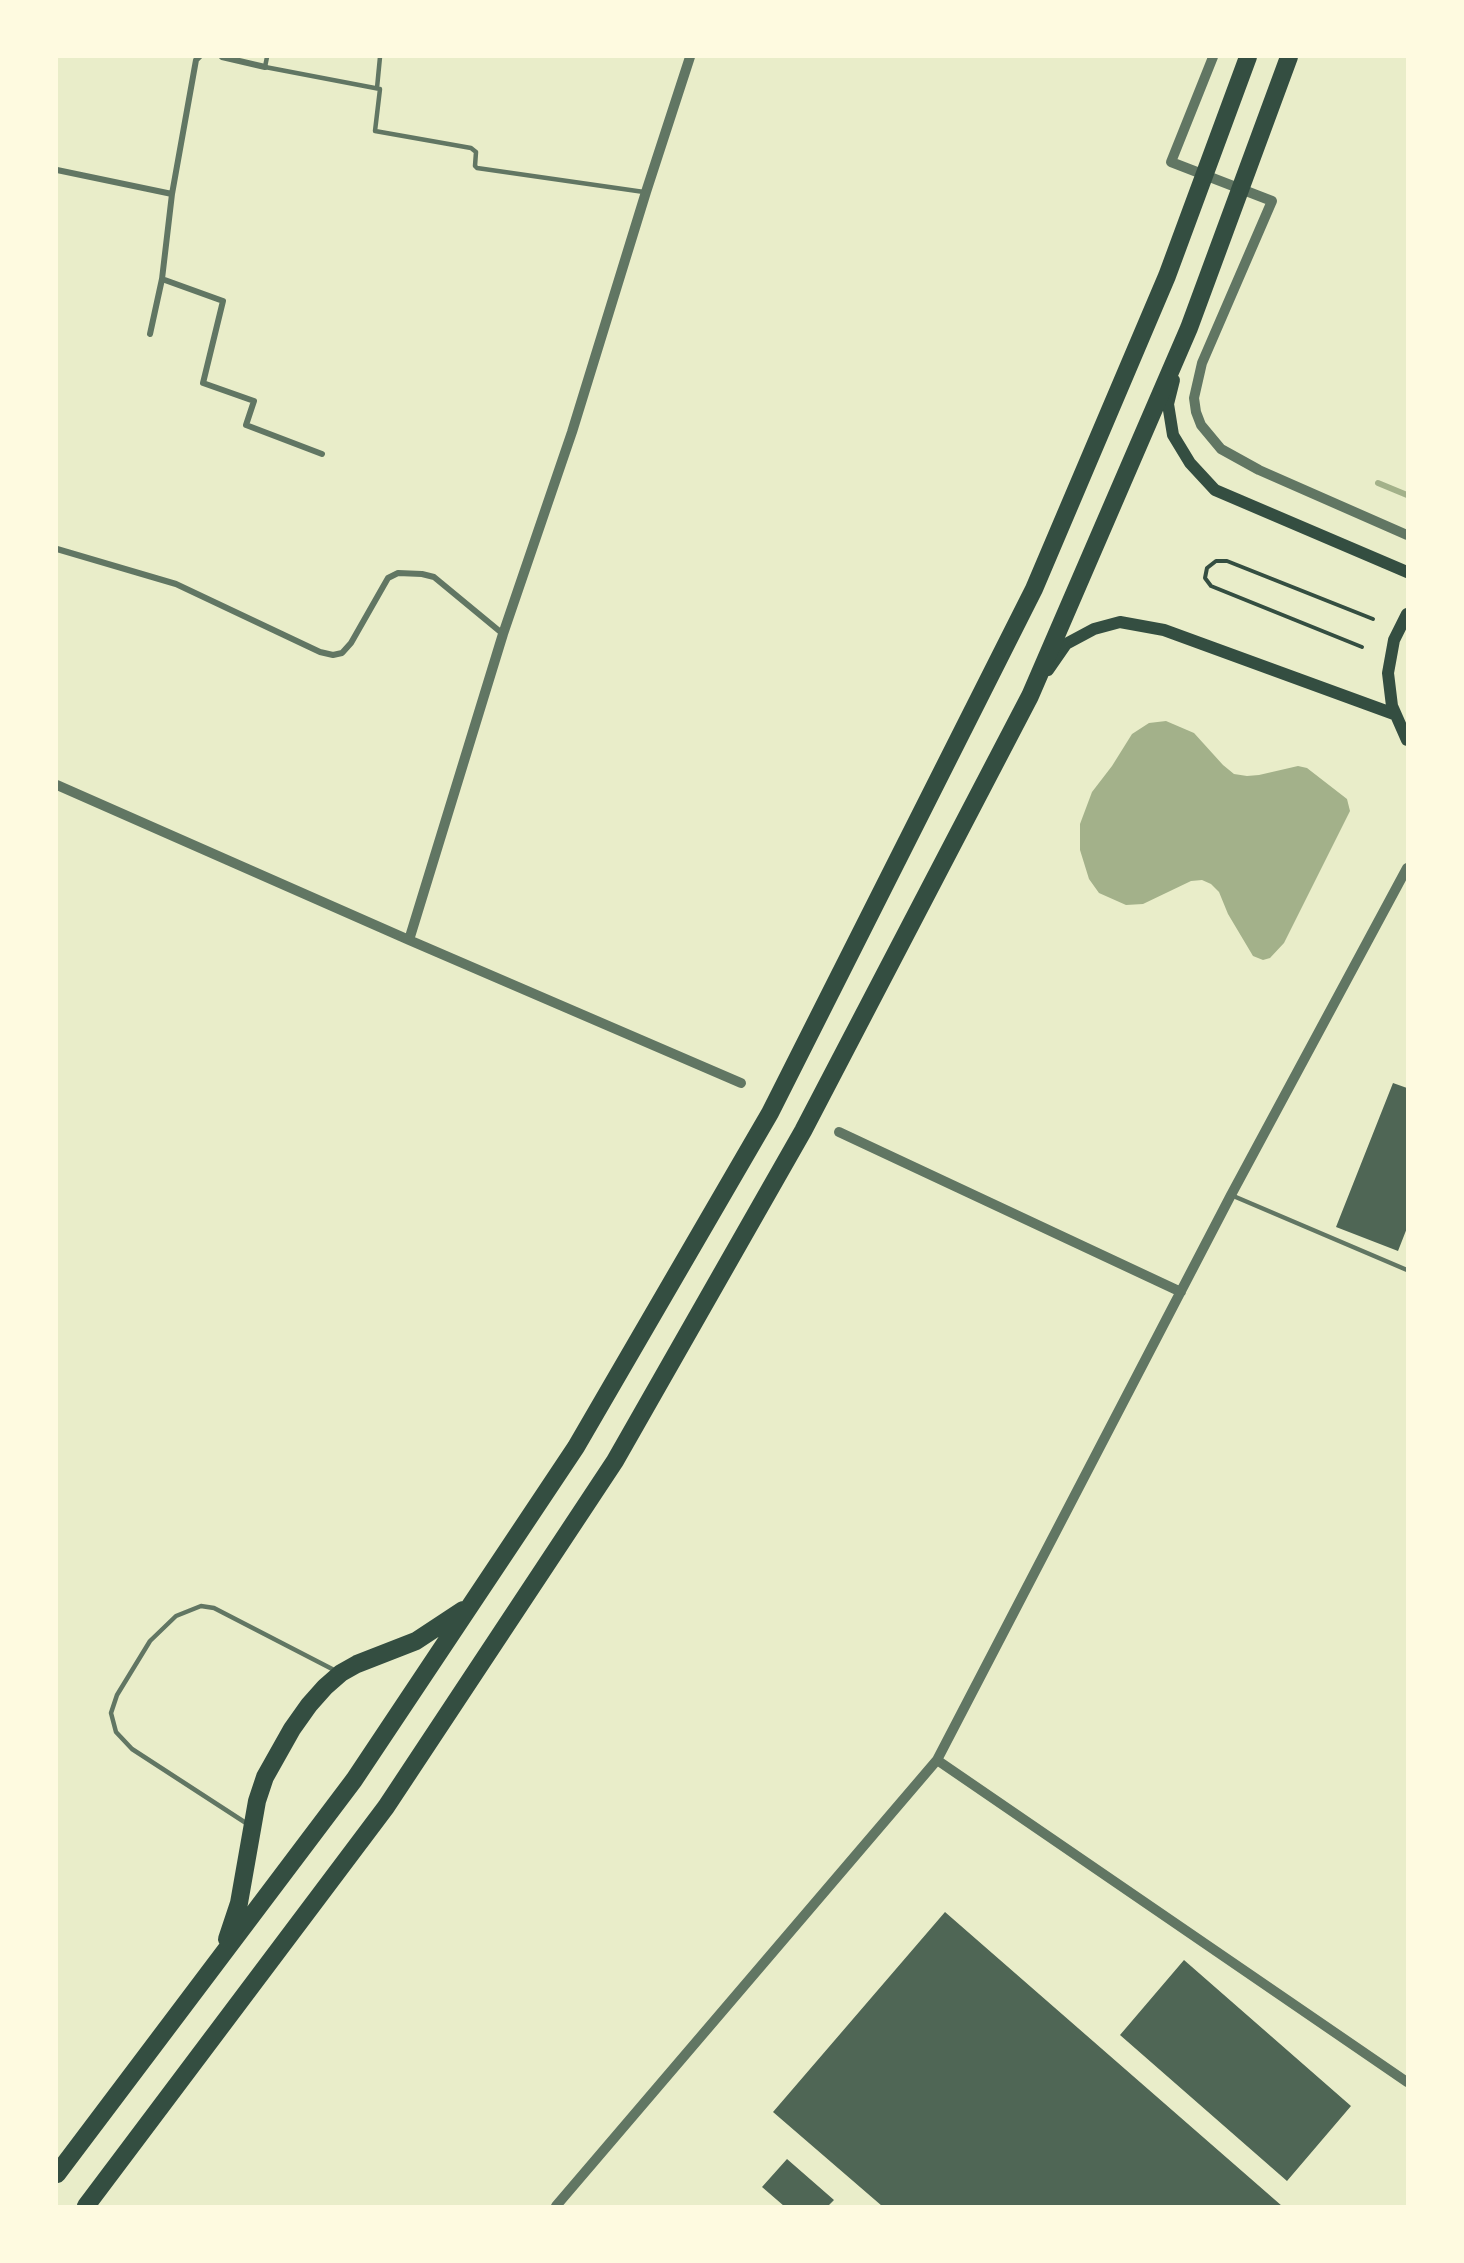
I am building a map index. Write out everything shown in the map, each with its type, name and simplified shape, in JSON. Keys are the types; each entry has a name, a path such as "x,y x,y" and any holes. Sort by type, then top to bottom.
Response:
{"highway":[{"path":"57,2174 354,1780 576,1447 770,1113 1034,589 1167,276 1248,57"},
{"path":"86,2206 386,1807 615,1461 803,1131 1030,696 1189,328 1289,57"},
{"path":"222,1955 239,1903 257,1801 265,1777 292,1729 309,1705 324,1687 341,1673 357,1664 416,1641 470,1606"}],"main road":[{"path":"1189,328 1168,404 1173,435 1190,463 1215,490 1407,572"},
{"path":"1407,615 1394,640 1390,656 1389,690 1394,714 1407,740"},
{"path":"1030,696 1066,644 1094,630 1120,622 1164,630 1394,714"}],"street":[{"path":"150,334 162,279 172,194 196,60 199,57"},
{"path":"222,57 265,67"},
{"path":"409,940 503,634 572,432 645,192 690,57"},
{"path":"1213,57 1171,162 1272,201 1202,363 1196,384 1196,412 1201,425 1221,448 1259,470 1407,535"},
{"path":"57,170 172,194"},
{"path":"162,279 223,301 203,383 254,401 246,425 322,454"},
{"path":"57,549 176,584 320,652 333,655 342,653 351,644 388,578 398,573 434,577 503,634"},
{"path":"57,785 741,1083"},
{"path":"556,2206 937,1760 1231,1195 1407,868"},
{"path":"839,1132 1181,1292"},
{"path":"937,1760 1407,2082"}],"lane":[{"path":"267,57 265,67 377,88"},
{"path":"380,57 377,88 380,89 375,131 475,150 475,166 480,169 645,192"},
{"path":"1231,1195 1407,1270"},
{"path":"253,1827 132,1749 116,1732 111,1713 117,1695 150,1641 176,1616 201,1606 214,1608 341,1673"}],"path":[{"path":"1362,647 1211,586 1205,578 1207,568 1216,561 1227,561 1373,619"}],"shaded area":[{"path":"1166,721 1194,733 1234,774 1259,775 1298,766 1307,768 1347,799 1350,811 1284,943 1270,958 1263,960 1253,956 1228,914 1219,892 1211,884 1202,880 1191,881 1143,904 1126,905 1099,893 1089,879 1080,850 1080,824 1092,792 1132,734 1149,723"}],"building":[{"path":"1393,1083 1407,1088 1407,1228 1398,1251 1336,1227"},
{"path":"945,1912 1282,2206 882,2206 773,2112"},
{"path":"1184,1960 1351,2106 1287,2181 1120,2035"},
{"path":"787,2159 834,2200 828,2206 784,2206 762,2187"}],"waterway":[{"path":"1378,483 1407,495"}]}
